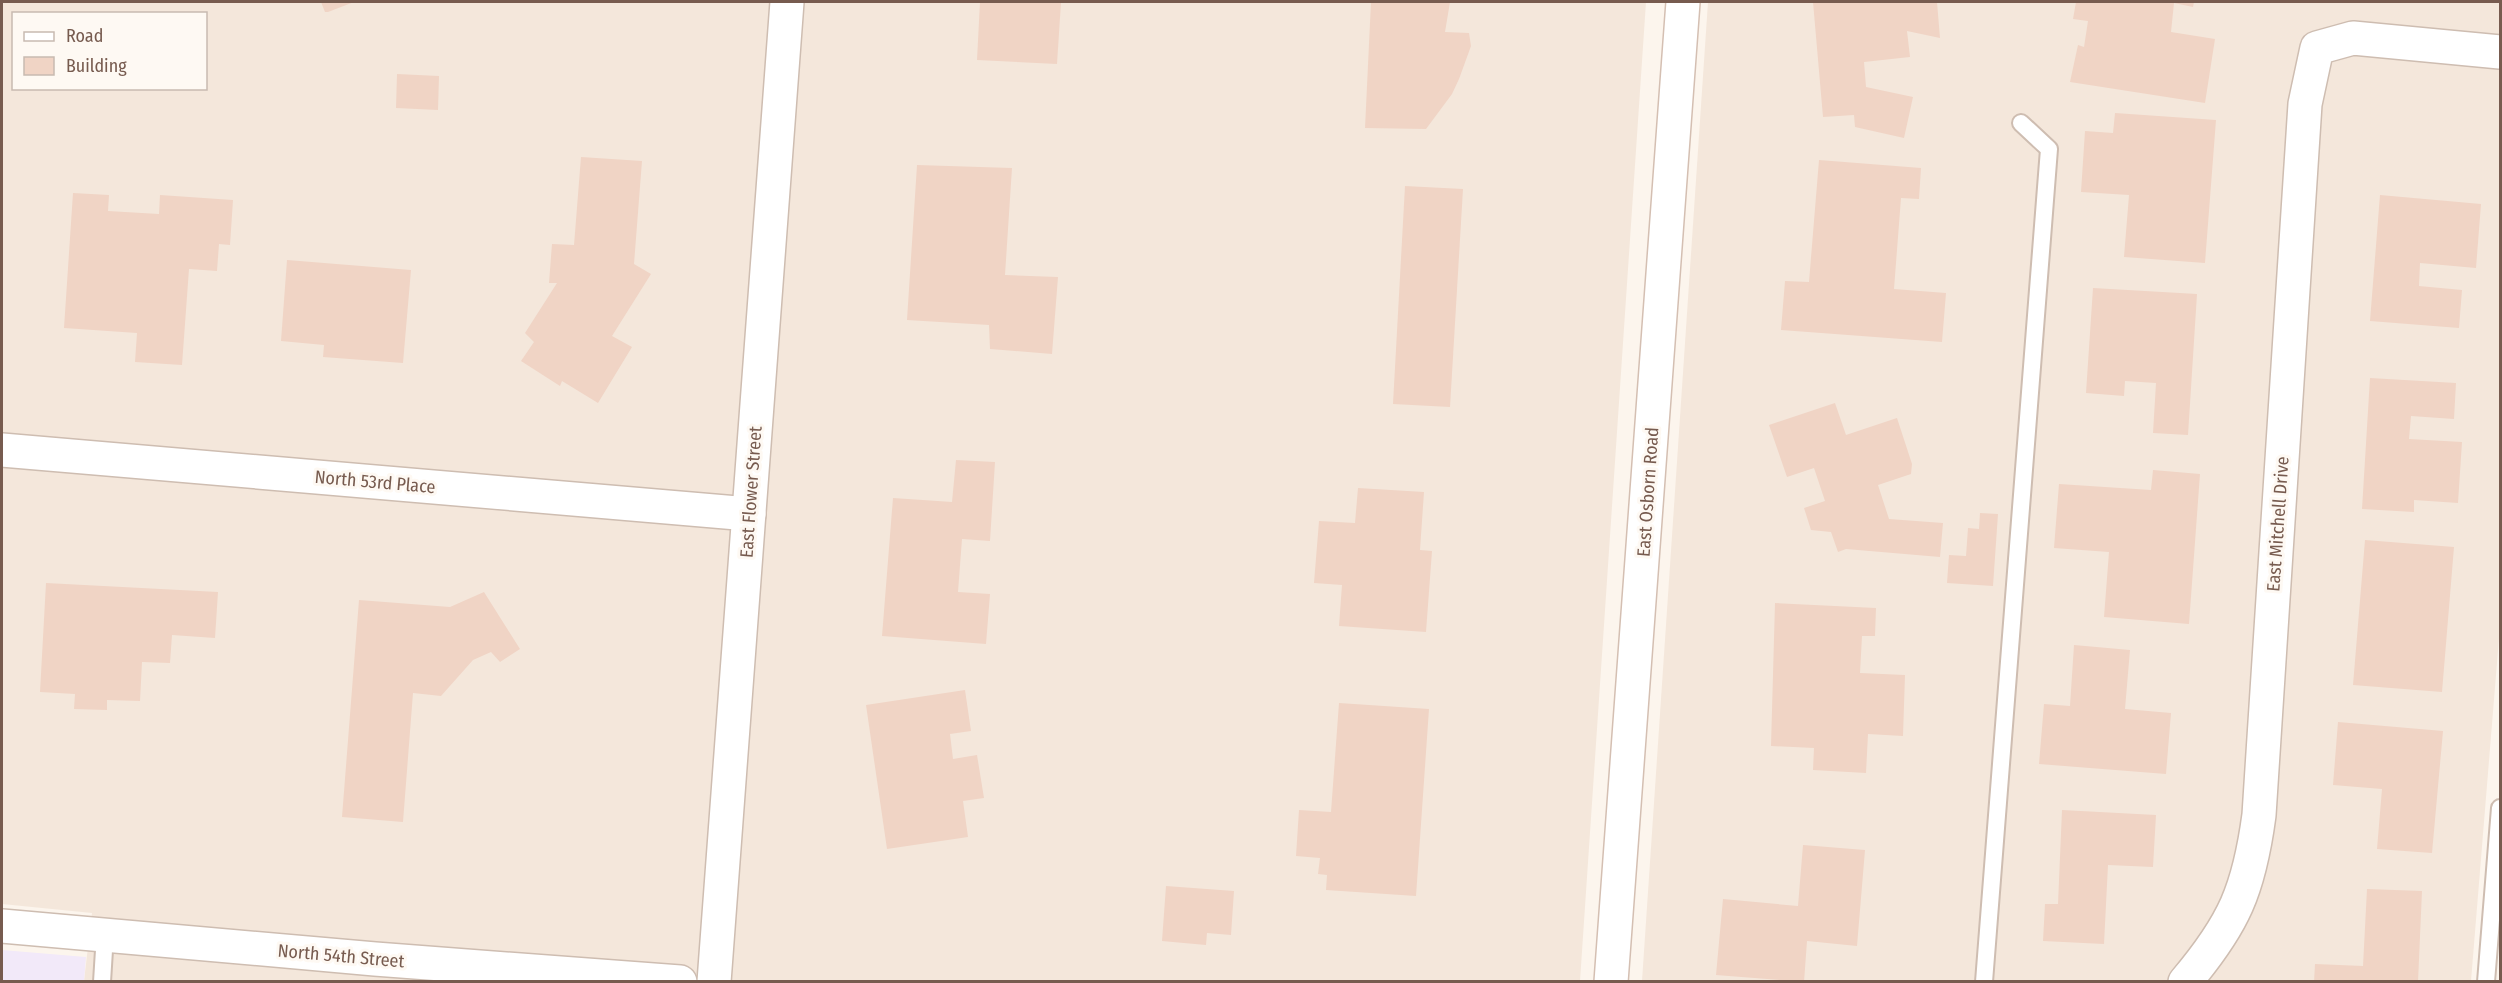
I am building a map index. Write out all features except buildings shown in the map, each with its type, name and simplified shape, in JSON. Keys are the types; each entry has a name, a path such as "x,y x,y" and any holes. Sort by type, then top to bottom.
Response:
{"street":[{"name":"East Flower Street","path":"714,981 787,2"},
{"name":"East Osborn Road","path":"1611,981 1683,2"},
{"name":"East Mitchell Drive","path":"2185,981 2222,936 2238,908 2254,856 2259,815 2305,104 2318,48 2352,38 2500,52"},
{"name":"North 53rd Place","path":"2,450 750,514"},
{"name":"North 54th Street","path":"2,926 105,934 374,970 681,981"}],"lane":[{"path":"1984,981 2049,149 2020,123"},
{"path":"2486,981 2500,808"},
{"path":"102,981 105,934"}],"shaded area":[{"path":"2,2 1646,2 1580,981 84,981 92,913 2,904"},
{"path":"1708,2 2500,2 2500,626 2471,981 1642,981"},
{"path":"2,950 86,957 84,981 2,981"}]}
